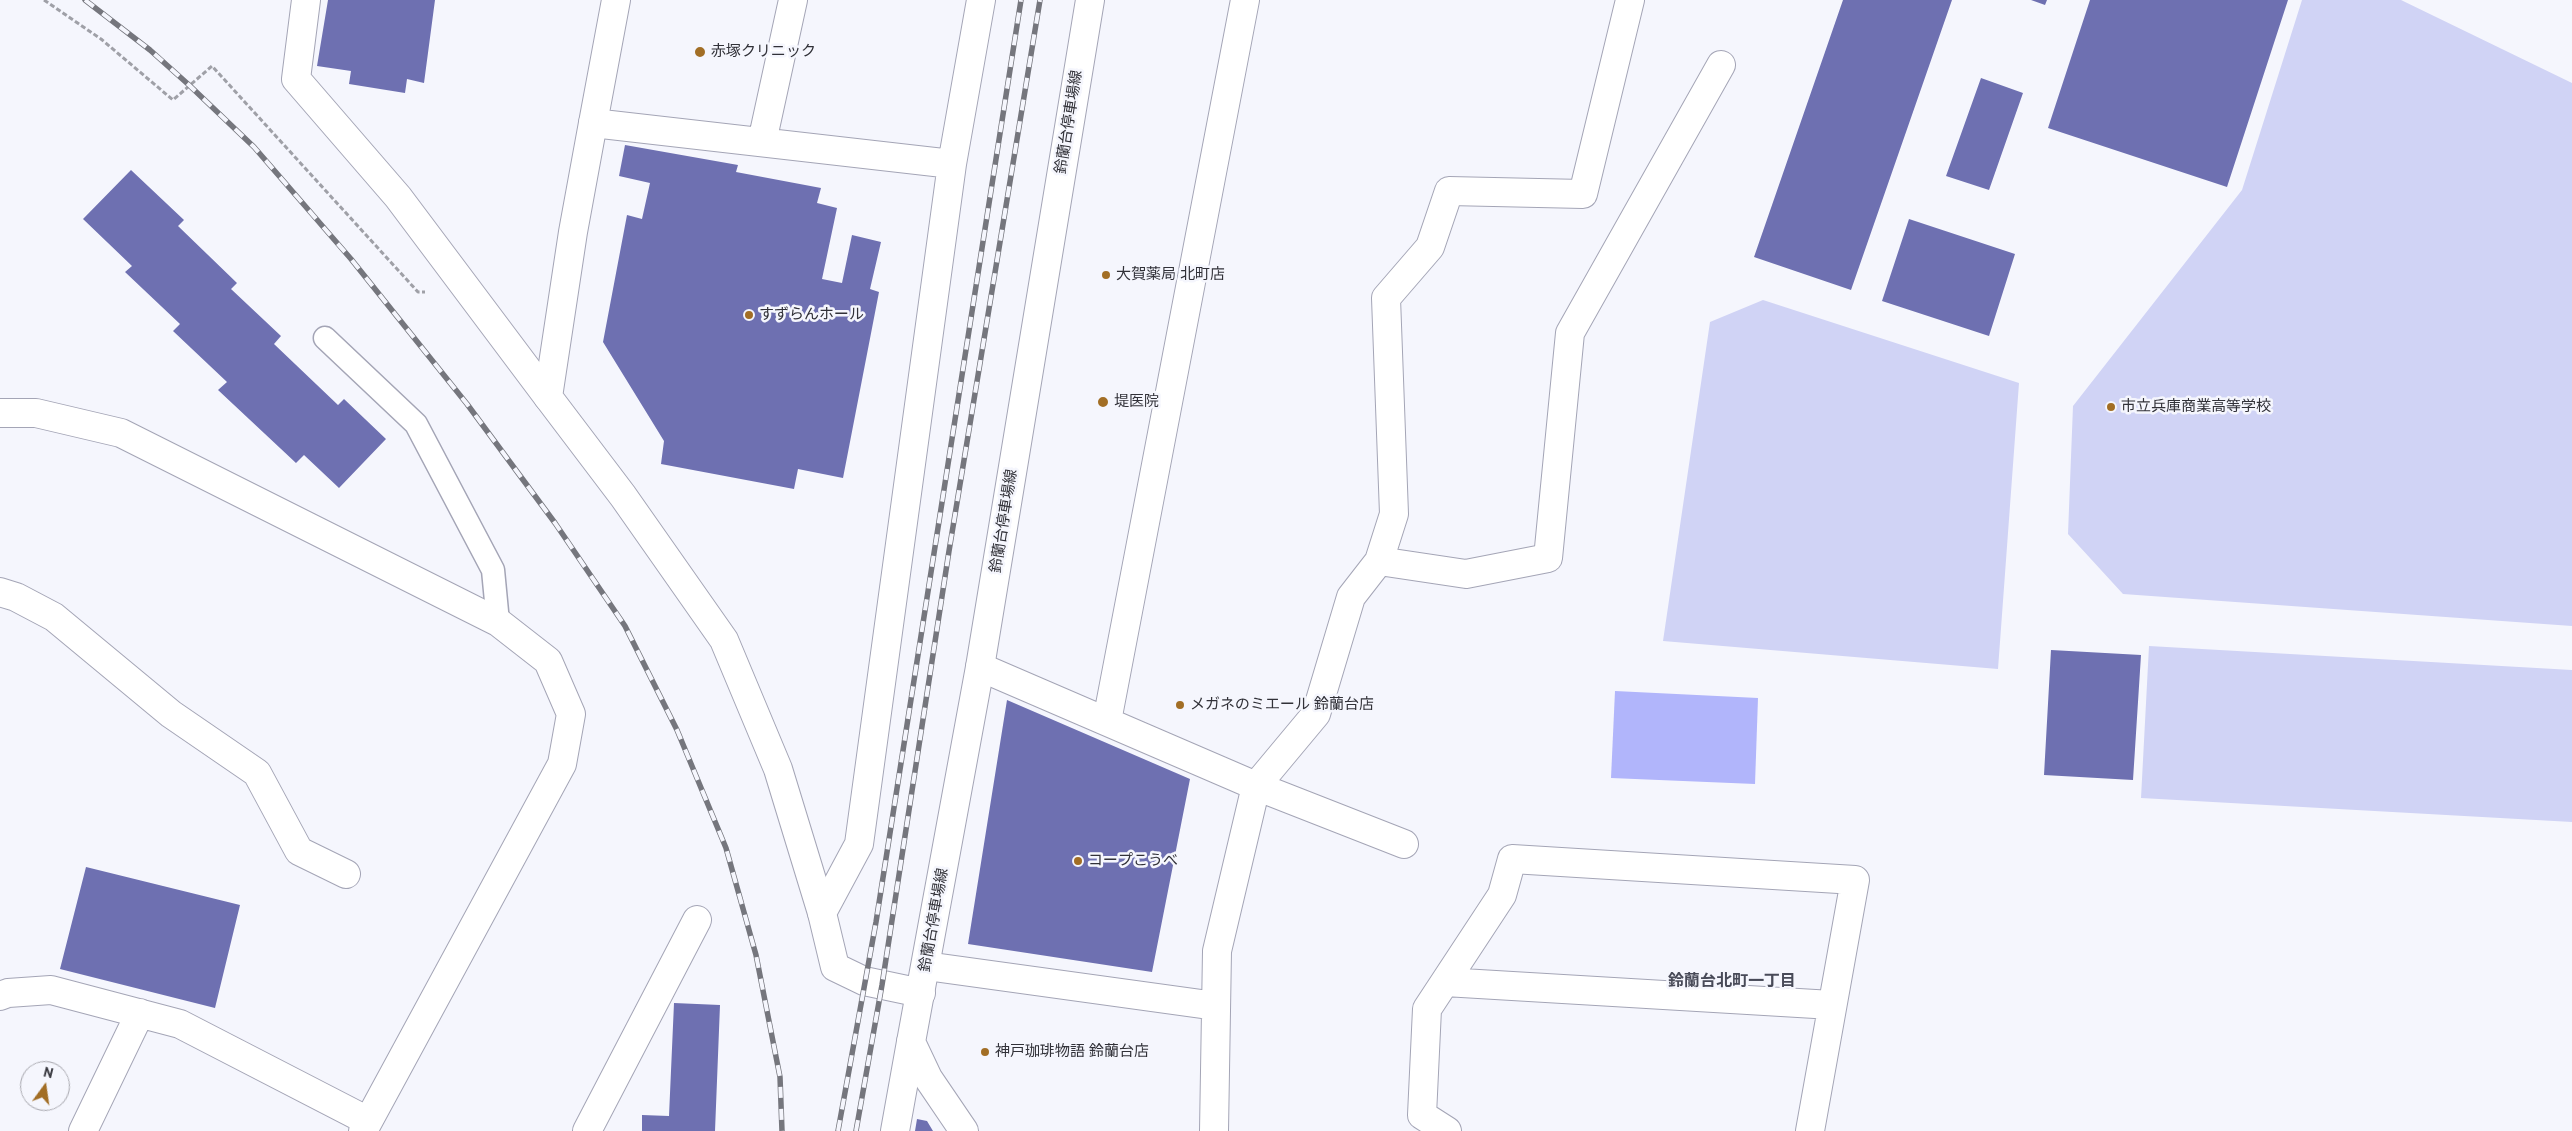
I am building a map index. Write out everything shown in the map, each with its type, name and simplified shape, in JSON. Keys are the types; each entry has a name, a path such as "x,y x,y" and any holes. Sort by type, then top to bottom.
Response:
{"street":[{"path":"306,0 296,79 398,197 623,496 724,640 778,769 822,913 835,967 864,981 921,993"},
{"path":"548,396 573,232 616,0"},
{"path":"762,142 793,0"},
{"path":"822,913 859,844 952,164 981,0"},
{"name":"鈴蘭台停車場線","path":"895,1131 980,666 1090,0"},
{"path":"1107,721 1245,0"},
{"path":"1214,1131 1217,952 1256,786 1316,714 1351,597 1379,561 1394,514 1386,298 1430,247 1449,191 1583,194 1630,0"},
{"path":"1379,561 1466,574 1548,558 1570,333 1721,65"},
{"path":"592,123 952,164"},
{"path":"0,413 36,413 121,433 498,622 548,661 571,714 562,764 366,1126 180,1024 51,990 8,993 0,996"},
{"path":"0,592 16,597 54,617 171,714 257,773 299,851 346,874"},
{"path":"980,666 1256,786 1404,844"},
{"path":"1447,1131 1422,1115 1427,1009 1502,895 1512,859 1856,880 1810,1131"},
{"path":"586,1131 697,920"},
{"path":"926,966 1216,1006"},
{"path":"1444,982 1832,1005"},
{"path":"83,1131 140,1013"},
{"path":"911,1042 928,1078 964,1131"}],"lane":[{"path":"325,338 416,424 493,570 498,622"}],"path":[{"path":"44,0 101,40 173,100 212,66 418,292 472,294"}],"shaded area":[{"path":"2302,0 2401,0 2572,83 2572,626 2123,594 2068,534 2073,406 2242,190"},
{"path":"1763,300 2019,383 1998,669 1663,641 1710,322"},
{"path":"2149,646 2572,670 2572,822 2141,798"}],"water":[{"path":"1615,691 1758,698 1755,784 1611,778"}],"building":[{"path":"328,0 435,0 424,83 407,79 405,93 349,84 351,71 317,66"},
{"path":"1843,0 1952,0 1851,290 1754,257"},
{"path":"2031,0 2047,0 2045,5"},
{"path":"2090,0 2288,0 2227,187 2048,128"},
{"path":"1981,78 2023,93 1989,190 1946,176"},
{"path":"625,145 738,165 736,172 821,188 817,203 837,208 822,279 842,283 852,235 881,242 870,289 879,292 843,478 798,469 794,489 661,464 664,441 603,342 627,215 642,219 650,183 619,176"},
{"path":"131,170 184,220 178,226 237,283 231,289 281,336 274,344 338,405 344,399 386,439 339,488 304,455 296,463 218,390 227,382 173,331 180,324 125,272 132,266 83,219"},
{"path":"1909,219 2015,254 1989,336 1882,301"},
{"path":"2051,650 2141,655 2133,780 2044,775"},
{"name":"コープこうべ","path":"1007,700 1190,779 1152,972 968,944"},
{"path":"86,867 240,905 215,1008 60,969"},
{"path":"674,1003 720,1005 715,1131 642,1131 642,1115 669,1116"},
{"path":"917,1119 927,1121 933,1131 915,1131"}],"railway":[{"path":"85,0 150,50 254,147 351,259 467,404 555,523 625,626 677,730 726,848 756,955 780,1077 782,1131"},
{"path":"838,1131 876,922 1021,0"},
{"path":"856,1131 882,985 949,551 1040,0"}],"place":[{"name":"赤塚クリニック","path":"700,52"},
{"name":"大賀薬局 北町店","path":"1106,275"},
{"name":"すずらんホール","path":"749,315"},
{"name":"堤医院","path":"1103,402"},
{"name":"市立兵庫商業高等学校","path":"2111,407"},
{"name":"メガネのミエール 鈴蘭台店","path":"1180,705"},
{"name":"コープこうべ","path":"1078,861"},
{"name":"神戸珈琲物語 鈴蘭台店","path":"985,1052"}],"district":[{"name":"鈴蘭台北町一丁目","path":"1732,981"}]}
